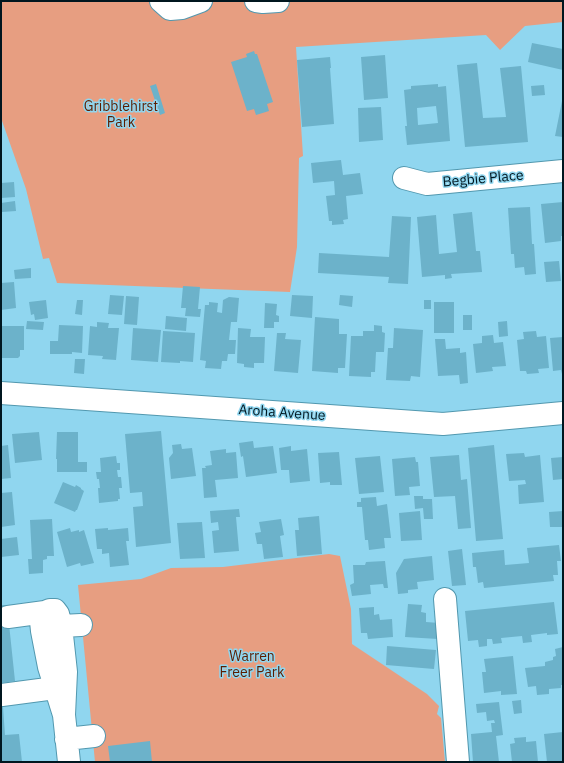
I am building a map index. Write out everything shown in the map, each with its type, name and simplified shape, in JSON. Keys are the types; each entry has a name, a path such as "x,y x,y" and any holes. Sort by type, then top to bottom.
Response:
{"street":[{"path":"161,1 170,9 182,8 201,1"},
{"path":"256,1 278,1"},
{"name":"Begbie Place","path":"404,178 427,184 563,171"},
{"name":"Aroha Avenue","path":"1,393 443,424 563,413"},
{"path":"445,599 458,762"},
{"path":"8,617 55,610 71,626 66,672 64,715 70,762"},
{"path":"45,612 40,621 49,667 64,715"},
{"path":"2,695 55,688"},
{"path":"66,738 94,736"}],"green space":[{"name":"Gribblehirst Park","path":"1,1 563,1 563,22 525,26 500,50 486,35 296,47 303,156 299,158 297,247 290,292 57,283 49,258 43,259 26,189 1,118"},
{"name":"Warren Freer Park","path":"329,554 340,556 351,609 352,644 427,694 439,706 437,714 441,718 445,762 95,762 78,585 141,579 171,568 223,567"}],"building":[{"path":"532,43 563,49 563,70 528,62"},
{"path":"254,51 255,54 257,54 273,102 267,104 269,111 256,115 254,109 247,111 231,62 247,57 246,54"},
{"path":"385,55 388,98 364,100 361,57"},
{"path":"330,57 334,124 302,127 297,60"},
{"path":"477,63 483,118 506,117 500,68 521,66 528,142 465,147 457,65"},
{"path":"156,84 165,113 160,115 150,86"},
{"path":"438,84 438,87 446,86 450,141 407,145 404,90 411,89 411,86","holes":["436,106 438,123 418,125 417,108"]},
{"path":"544,85 545,95 532,96 531,86"},
{"path":"563,101 563,137 555,136"},
{"path":"381,107 383,140 359,142 358,108"},
{"path":"341,160 343,175 360,173 363,194 346,196 348,219 343,220 344,224 332,225 332,221 329,221 326,196 335,195 334,181 313,183 311,163"},
{"path":"14,182 15,197 1,198 1,183"},
{"path":"15,201 16,211 2,212 1,203"},
{"path":"563,202 563,236 561,236 561,241 545,243 541,204"},
{"path":"530,207 532,244 534,244 536,274 525,275 524,267 515,268 514,254 511,254 508,208"},
{"path":"472,212 476,251 480,251 482,272 451,274 452,278 445,279 445,275 422,277 417,217 436,215 439,254 457,252 453,214"},
{"path":"392,216 411,217 408,284 388,283 389,277 318,273 319,253 389,257"},
{"path":"559,261 561,281 546,282 544,262"},
{"path":"31,268 31,278 15,279 14,270"},
{"path":"14,282 16,308 1,310 1,283"},
{"path":"183,286 200,287 198,309 201,309 200,317 185,316 186,308 181,308"},
{"path":"110,295 124,296 122,315 108,314"},
{"path":"292,295 313,296 312,318 290,316"},
{"path":"340,295 353,296 352,307 339,305"},
{"path":"126,296 139,297 137,325 124,324"},
{"path":"229,297 239,298 237,322 231,322 229,340 236,340 235,354 228,354 227,361 222,361 221,369 205,368 206,361 200,360 205,305 209,305 209,302 218,303 217,312 222,313 223,300"},
{"path":"46,300 48,318 35,320 34,314 31,315 29,302"},
{"path":"77,300 83,300 82,315 75,314"},
{"path":"424,300 431,300 431,309 424,309"},
{"path":"434,302 454,302 454,333 434,333"},
{"path":"265,303 277,304 276,315 279,316 279,322 274,322 274,328 264,328"},
{"path":"463,315 472,315 472,330 463,330"},
{"path":"166,316 187,318 186,331 165,329"},
{"path":"315,317 339,319 339,334 347,334 345,368 338,368 338,373 312,371"},
{"path":"27,321 44,322 43,330 26,329"},
{"path":"507,321 508,336 499,337 498,322"},
{"path":"97,322 109,323 108,328 119,328 116,360 102,359 103,356 88,355 90,326 97,327"},
{"path":"59,325 83,326 82,353 72,352 72,354 50,354 50,341 58,341"},
{"path":"374,325 382,326 382,332 385,333 384,352 376,352 375,372 371,372 371,377 349,376 351,336 363,336 363,331 374,331"},
{"path":"1,326 24,326 24,350 20,350 20,356 18,358 1,358"},
{"path":"133,328 161,330 158,362 131,360"},
{"path":"238,328 251,329 250,337 265,337 264,363 254,363 254,368 244,367 244,364 237,363"},
{"path":"394,328 423,330 420,377 411,376 410,381 386,380 388,348 393,348"},
{"path":"163,331 195,333 193,362 161,362"},
{"path":"536,331 537,337 546,336 549,368 538,369 539,373 527,374 526,371 520,371 517,340 524,339 523,332"},
{"path":"277,333 286,333 285,339 301,340 298,373 274,371"},
{"path":"493,335 494,343 503,342 506,366 492,367 493,371 476,373 473,344 482,343 482,336"},
{"path":"563,337 562,374 561,370 553,371 550,338"},
{"path":"435,339 445,339 446,349 460,348 460,353 466,352 468,383 460,384 459,375 438,376"},
{"path":"75,359 85,359 84,374 74,373"},
{"path":"161,431 171,543 136,547 133,507 143,506 142,492 130,493 125,434"},
{"path":"39,432 42,460 15,463 12,434"},
{"path":"57,432 78,432 78,462 87,462 87,472 57,472"},
{"path":"253,441 254,448 273,446 277,473 246,477 243,456 241,457 239,443"},
{"path":"181,444 182,449 192,448 196,476 171,479 169,458 173,453 172,445"},
{"path":"8,445 11,478 1,479 1,446"},
{"path":"494,445 503,539 476,541 468,448"},
{"path":"291,446 291,451 307,449 310,481 290,483 289,470 281,470 279,448"},
{"path":"226,449 226,453 236,452 238,478 215,480 217,497 204,498 202,468 212,465 210,451"},
{"path":"339,452 342,485 330,485 330,482 320,483 318,453"},
{"path":"524,453 525,457 540,455 544,502 519,504 518,485 526,484 525,480 509,481 506,454"},
{"path":"459,455 461,480 467,479 471,528 458,529 455,496 434,497 430,457"},
{"path":"116,456 117,463 120,463 120,470 117,470 118,477 121,477 122,488 119,488 120,499 118,499 118,501 99,503 98,488 100,488 99,479 97,479 96,472 101,472 100,458"},
{"path":"380,456 384,492 359,494 355,458"},
{"path":"415,457 416,462 418,462 420,486 409,487 410,495 395,496 392,459"},
{"path":"563,457 563,479 553,480 551,458"},
{"path":"63,482 75,487 76,485 84,491 75,512 54,503"},
{"path":"12,492 15,525 1,527 1,493"},
{"path":"414,496 423,496 423,499 432,499 433,519 424,519 423,508 415,509"},
{"path":"376,497 377,506 387,504 391,538 384,538 385,548 369,550 368,540 365,540 362,507 357,507 357,502 361,502 361,498"},
{"path":"239,509 240,517 236,517 239,551 214,553 212,531 219,530 218,522 211,523 210,511"},
{"path":"420,511 422,540 401,541 399,513"},
{"path":"563,511 563,527 550,527 549,512"},
{"path":"319,516 322,554 297,556 295,530 299,530 298,518"},
{"path":"52,519 54,556 47,556 47,559 43,560 43,573 29,574 28,559 32,559 30,520"},
{"path":"281,519 284,535 280,536 283,557 264,559 262,544 257,544 255,533 261,532 259,522"},
{"path":"202,522 205,558 180,559 177,523"},
{"path":"70,528 71,532 79,530 79,532 84,530 94,563 81,566 80,563 67,567 57,532"},
{"path":"108,528 108,530 128,528 129,541 126,541 129,565 110,567 109,553 102,554 102,549 97,549 95,529"},
{"path":"17,537 19,555 1,557 1,539"},
{"path":"559,545 561,561 557,561 558,575 553,575 554,581 484,588 483,582 478,583 476,567 473,567 472,553 504,550 505,565 529,563 527,548"},
{"path":"462,549 466,585 452,586 448,551"},
{"path":"432,556 434,580 417,582 418,589 408,590 408,593 398,594 396,573 404,559"},
{"path":"385,561 388,588 384,588 383,584 370,585 371,594 352,596 350,585 354,583 353,565 365,565 366,562"},
{"path":"554,602 558,634 547,635 547,633 531,635 532,642 523,643 522,636 501,638 502,643 493,644 492,639 487,639 487,646 479,647 478,640 468,641 465,611"},
{"path":"408,604 422,605 421,612 426,613 426,622 439,623 438,639 405,637"},
{"path":"1,605 7,605 15,681 1,683"},
{"path":"374,607 374,615 379,614 380,620 392,619 393,637 368,639 367,633 361,633 359,608"},
{"path":"387,646 436,650 434,669 386,665"},
{"path":"563,647 563,685 561,685 561,688 549,689 549,694 537,695 536,686 528,687 525,668 545,666 545,662 553,660 553,657 556,656 555,649"},
{"path":"513,656 517,694 501,695 501,691 484,693 482,672 486,672 484,659"},
{"path":"1,693 5,735 19,734 22,762 1,762"},
{"path":"521,700 522,713 514,714 512,701"},
{"path":"499,702 503,735 496,736 499,762 473,762 471,734 492,732 491,723 495,723 494,720 487,721 486,712 477,713 476,704"},
{"path":"563,732 563,762 547,762 544,734"},
{"path":"526,737 526,742 536,741 538,762 512,762 510,744 515,743 514,738"},
{"path":"150,741 152,762 110,762 108,746"}]}
